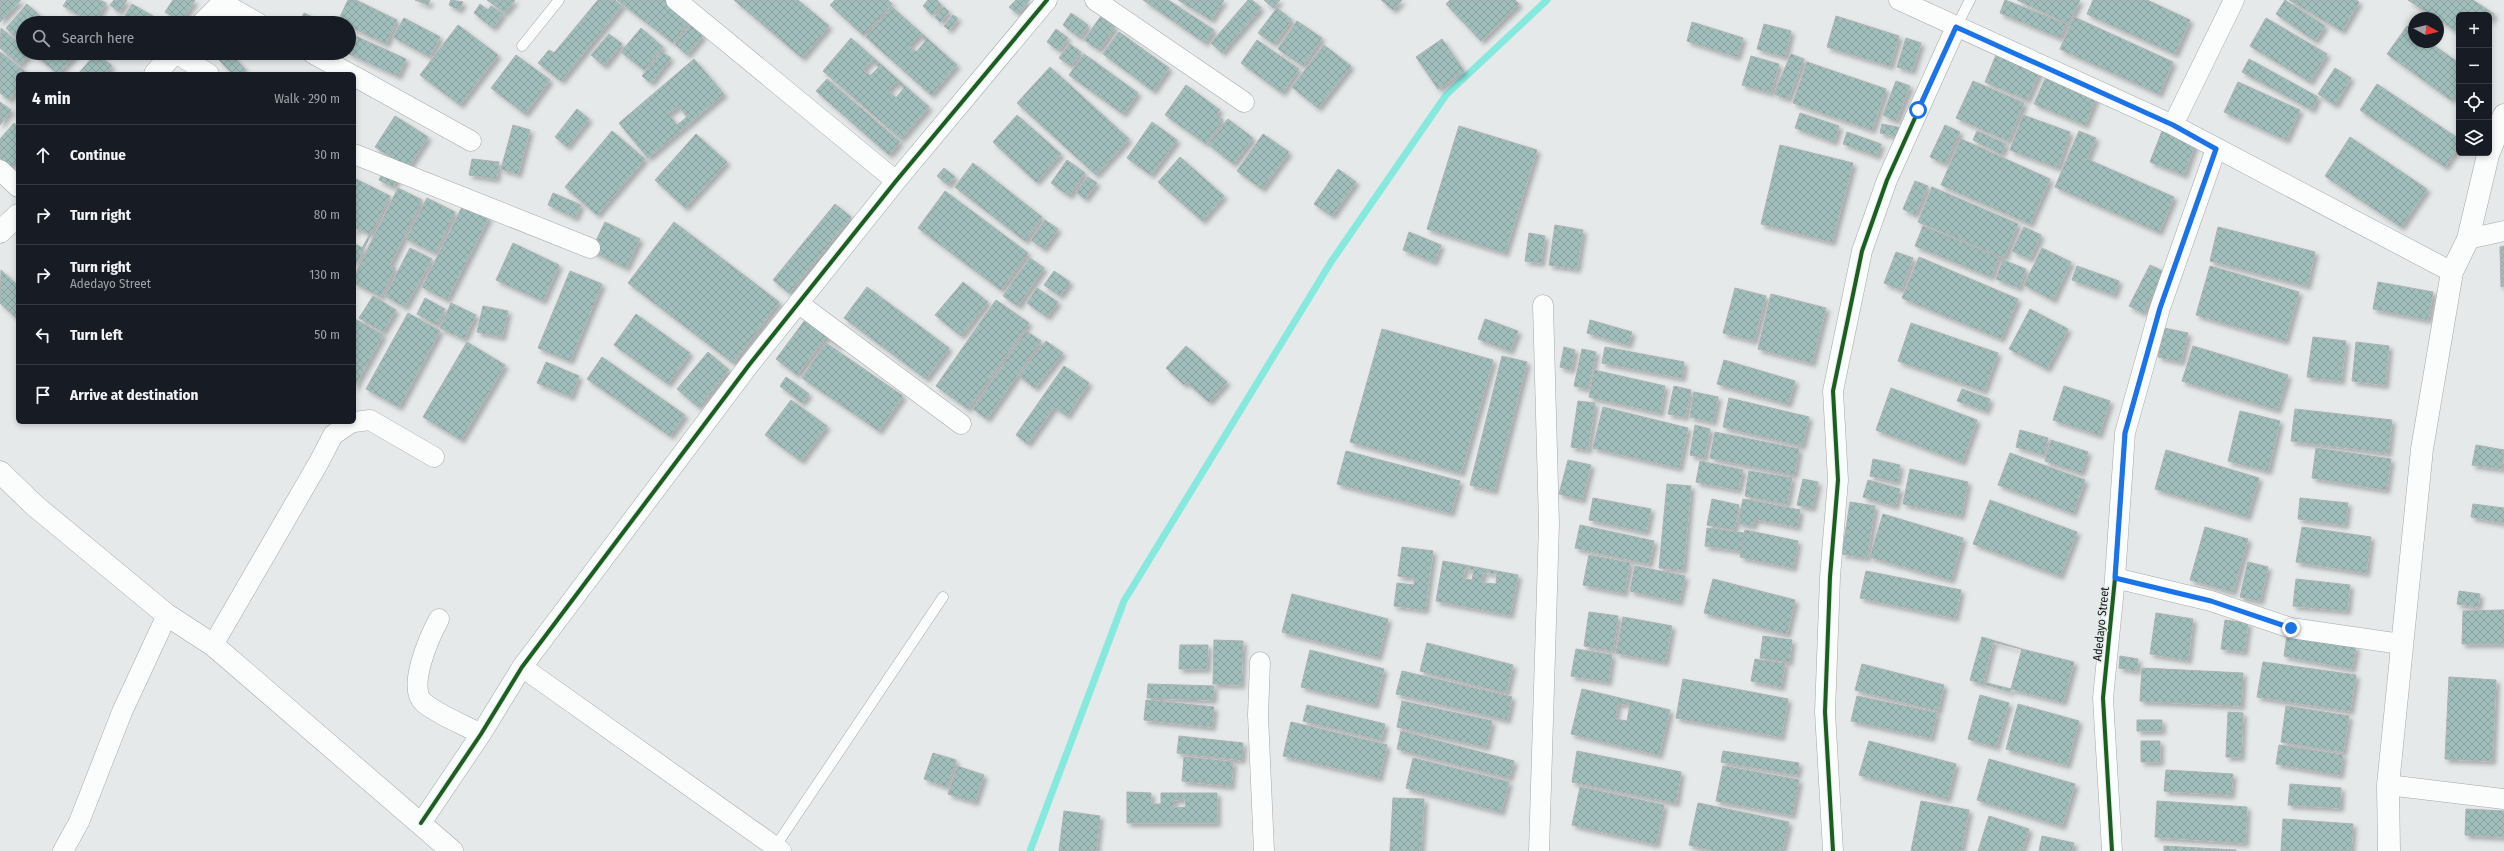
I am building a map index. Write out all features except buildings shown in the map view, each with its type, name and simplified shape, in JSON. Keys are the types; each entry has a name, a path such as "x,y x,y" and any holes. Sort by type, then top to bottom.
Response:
{"main road":[{"path":"210,16 224,2"},
{"path":"157,72 168,60"},
{"path":"2389,851 2388,784 2401,644 2422,449 2452,272 2468,239 2488,155 2504,115"},
{"path":"0,232 16,217"},
{"path":"0,472 34,505 167,615 213,645 452,851"}],"street":[{"path":"676,0 896,181"},
{"path":"421,823 481,734 522,667 749,365 896,181 1047,0"},
{"path":"1095,0 1244,102"},
{"path":"1899,0 2173,125 2452,272"},
{"path":"2173,125 2234,0"},
{"path":"224,2 247,16"},
{"path":"1833,851 1825,712 1830,577 1838,480 1833,391 1862,251 1887,180 1956,27"},
{"path":"187,60 207,72"},
{"path":"325,60 346,72"},
{"path":"356,77 471,141"},
{"name":"Adedayo Street","path":"2112,851 2103,698 2115,578 2125,433 2160,308 2216,149"},
{"path":"356,155 590,248"},
{"path":"0,170 16,185"},
{"path":"2468,239 2504,231"},
{"path":"798,303 961,424"},
{"path":"1539,851 1549,524 1543,305"},
{"path":"356,422 370,420 434,458"},
{"path":"213,645 319,462 333,434 350,424"},
{"path":"2115,578 2211,601 2291,628 2401,644"},
{"path":"63,851 79,822 122,712 167,615"},
{"path":"439,619 424,654 418,674 417,693 423,702 481,734"},
{"path":"1260,662 1258,715 1264,851"},
{"path":"522,667 778,849"},
{"path":"2388,784 2504,799"}],"lane":[{"path":"522,46 559,0"},
{"path":"1956,27 1970,0"},
{"path":"778,849 943,596"}],"waterway":[{"path":"1030,851 1124,601 1331,262 1446,95 1547,0"}],"cycle path":[{"path":"421,823 481,734 522,667 749,365 896,181 1047,0"},
{"path":"1833,851 1825,712 1830,577 1838,480 1833,391 1862,251 1887,180 1956,27"},
{"path":"2112,851 2103,698 2115,578 2125,433 2160,308 2216,149"}],"route":[{"path":"1918,110 1956,27 2173,125 2216,149 2160,308 2125,433 2115,578 2211,601 2291,628"}]}
